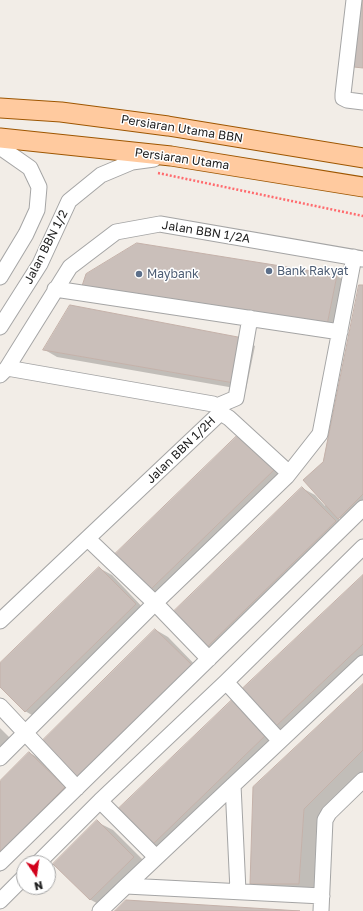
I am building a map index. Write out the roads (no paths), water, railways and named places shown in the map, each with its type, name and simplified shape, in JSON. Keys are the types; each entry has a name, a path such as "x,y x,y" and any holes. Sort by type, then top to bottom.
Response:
{"main road":[{"name":"Persiaran Utama BBN","path":"0,108 61,112 168,126 363,158"},
{"name":"Persiaran Utama","path":"0,138 170,156 363,187"}],"street":[{"path":"354,0 343,98 363,102"},
{"name":"Jalan BBN 1/2","path":"0,147 30,168 39,187 37,210 26,234 0,277"},
{"name":"Jalan BBN 1/2","path":"0,327 40,264 69,201 100,175 132,162 170,156"},
{"name":"Jalan BBN 1/2A","path":"4,371 70,267 116,232 160,224 359,258"},
{"path":"0,758 155,603 289,473 320,434 340,332 359,258"},
{"path":"55,289 340,332"},
{"path":"250,318 236,398 218,409 289,473"},
{"name":"Jalan BBN 1/2H","path":"0,621 217,416 218,409 213,404 4,371"},
{"path":"0,863 363,508"},
{"path":"88,539 155,603 209,659"},
{"path":"46,855 100,801 226,682 363,547"},
{"path":"100,911 363,662"},
{"path":"226,682 280,741"},
{"path":"0,706 77,788"},
{"path":"321,911 324,820 329,813 363,780"},
{"path":"233,785 238,891"},
{"path":"100,801 156,858"},
{"path":"0,901 16,885"},
{"path":"126,886 322,896"}],"place":[{"name":"Bank Rakyat","path":"269,271"},
{"name":"Maybank","path":"139,274"}]}
